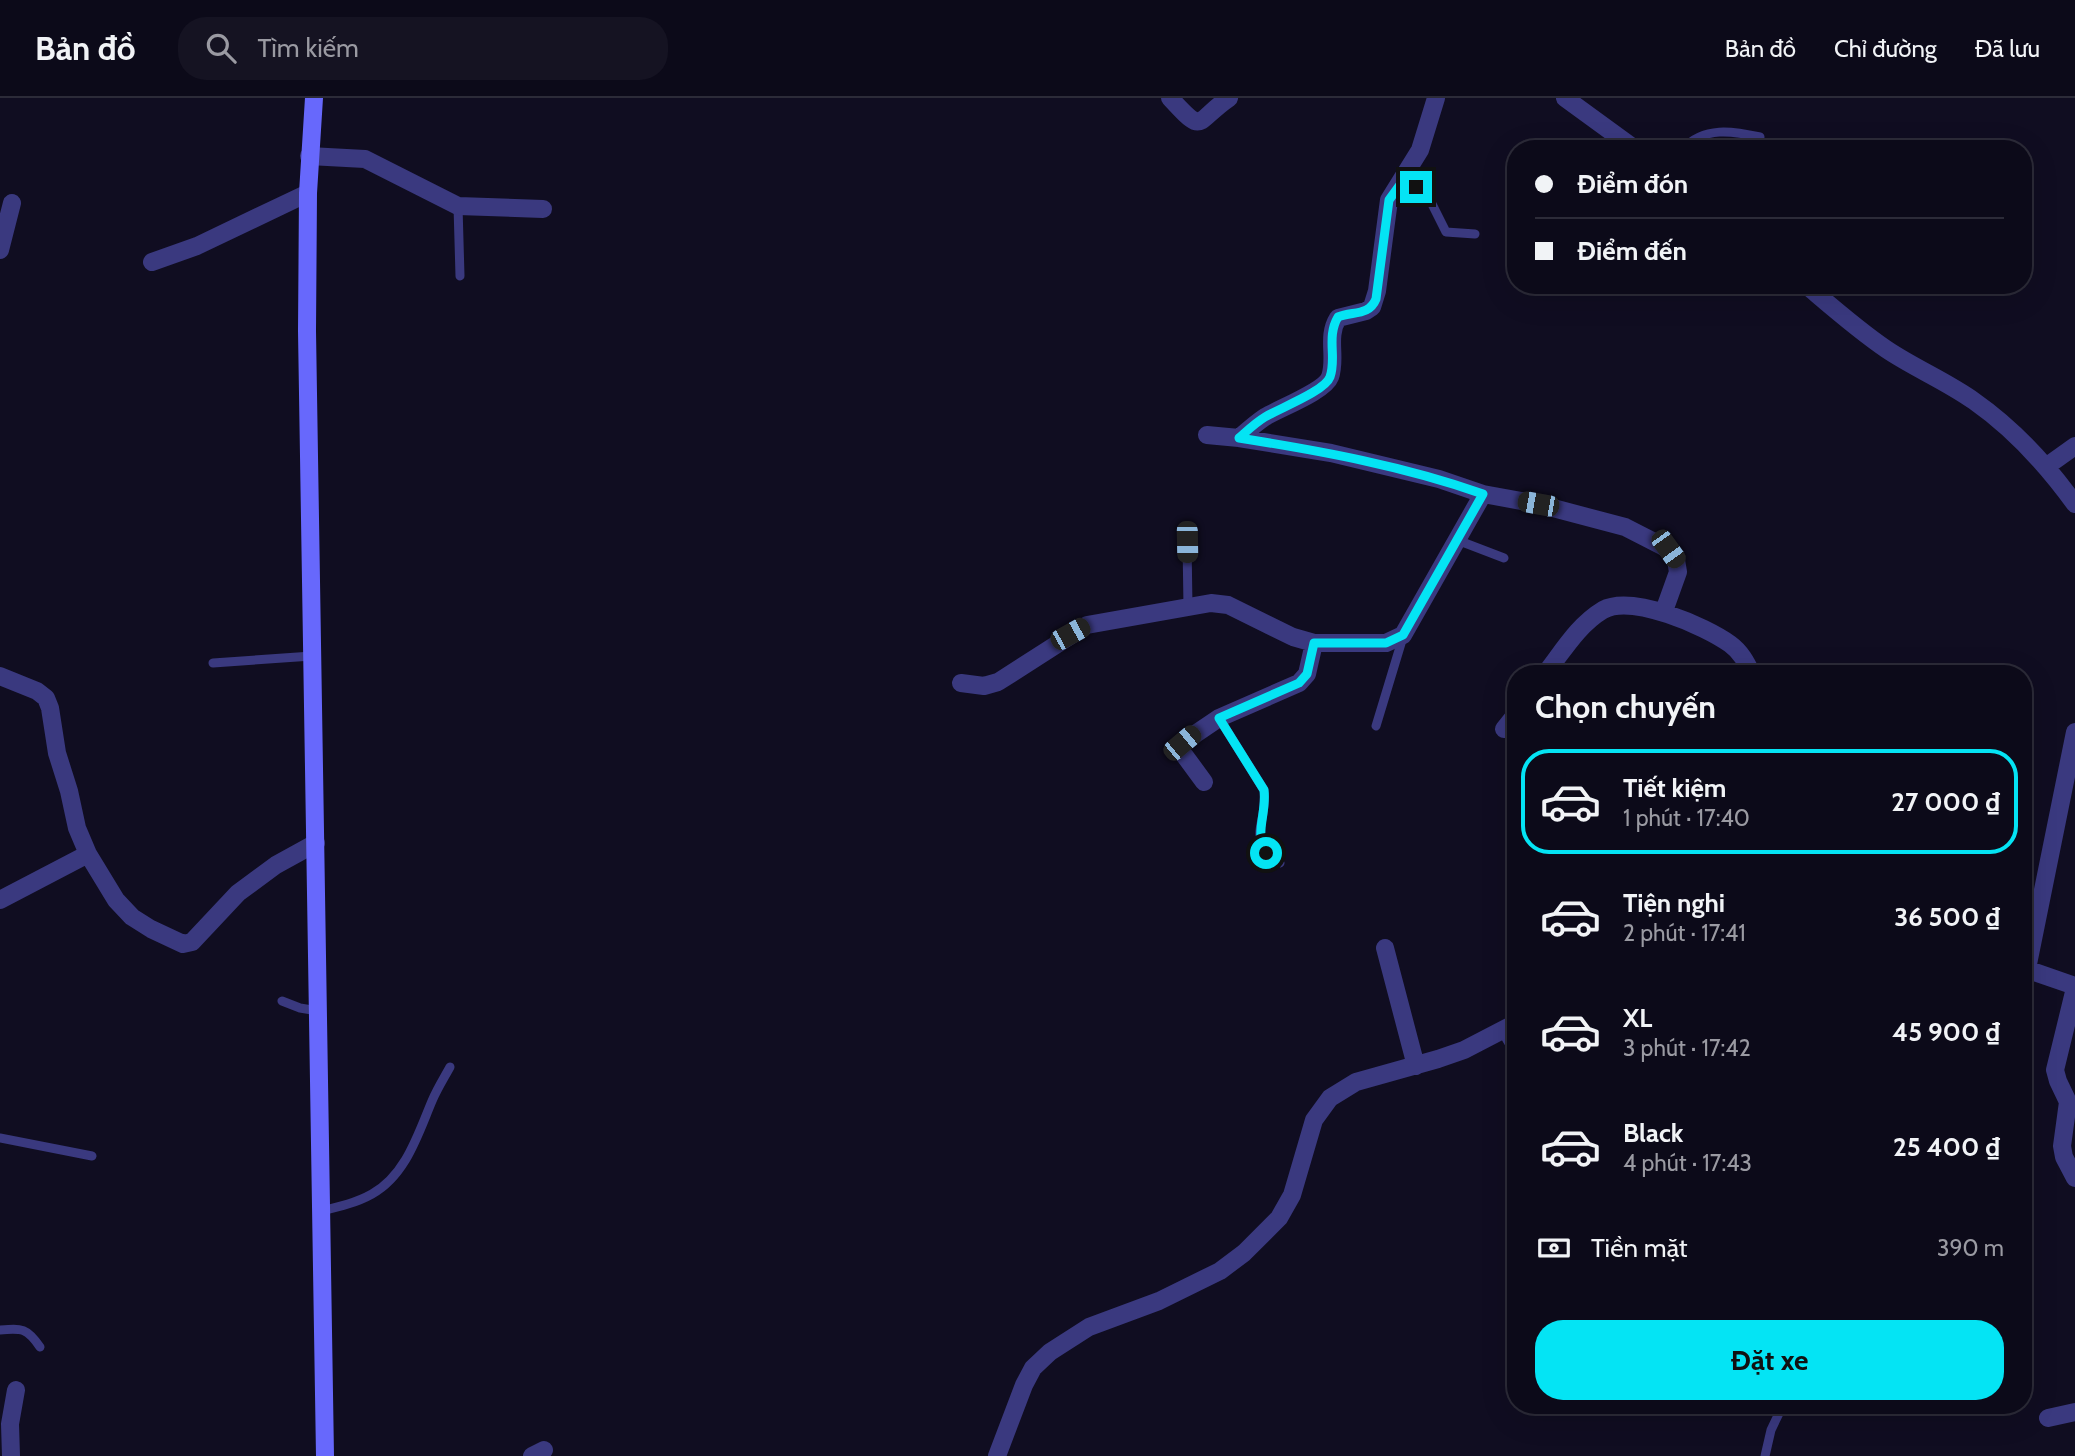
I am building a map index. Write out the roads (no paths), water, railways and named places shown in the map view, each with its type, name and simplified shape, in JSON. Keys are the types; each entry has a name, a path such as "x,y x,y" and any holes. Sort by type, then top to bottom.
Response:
{"street":[{"path":"314,98 309,156 307,331 325,1456"},
{"path":"1170,98 1191,121 1198,123 1229,98"},
{"path":"1239,438 1262,418 1324,387 1330,377 1333,325 1338,317 1366,311 1372,307 1377,291 1389,200 1420,150 1436,98"},
{"path":"1566,98 1623,140"},
{"path":"309,156 365,159 458,206 543,209"},
{"path":"152,261 197,246 308,193"},
{"path":"0,250 12,203"},
{"path":"1817,294 1888,350 1974,400 2018,436 2048,466 2075,503"},
{"path":"1207,435 1331,453 1439,479 1483,494 1538,504 1625,527 1668,549 1676,560 1678,572 1664,611"},
{"path":"2048,466 2075,446"},
{"path":"961,683 984,686 998,682 1087,625 1211,603 1228,605 1293,637 1314,643 1386,643 1403,635 1483,494"},
{"path":"1552,665 1581,626 1606,609 1630,606 1664,611 1729,643 1743,656 1748,665"},
{"path":"1204,782 1182,752 1182,743 1219,718 1299,683 1307,674 1314,643"},
{"path":"0,676 37,691 46,698 77,828 88,854 116,900 132,917 151,929 183,944 192,942 237,893 316,843"},
{"path":"1504,729 1507,725"},
{"path":"2032,935 2075,732"},
{"path":"0,900 88,854"},
{"path":"1385,948 1416,1066"},
{"path":"2032,971 2075,987 2056,1070 2068,1102 2062,1146 2064,1157 2075,1178"},
{"path":"997,1456 1024,1385 1033,1368 1050,1352 1097,1324 1180,1292 1220,1271 1244,1253 1279,1218 1292,1195 1314,1120 1330,1098 1356,1082 1464,1050 1507,1027"},
{"path":"11,1456 10,1424 16,1390"},
{"path":"2048,1418 2075,1412"}],"lane":[{"path":"1696,140 1705,134 1718,131 1760,137"},
{"path":"1405,178 1428,196 1446,232 1475,234"},
{"path":"458,206 460,276"},
{"path":"1457,540 1504,558"},
{"path":"1187,542 1188,607"},
{"path":"1376,726 1403,635"},
{"path":"213,663 312,656"},
{"path":"1219,718 1264,790 1265,804 1259,842 1266,853 1280,863"},
{"path":"282,1000 300,1008 318,1011"},
{"path":"321,1211 355,1202 388,1182 413,1148 433,1099 450,1067"},
{"path":"0,1138 92,1156"},
{"path":"0,1330 18,1328 31,1333 40,1347"},
{"path":"1765,1456 1771,1430 1779,1414"}]}
